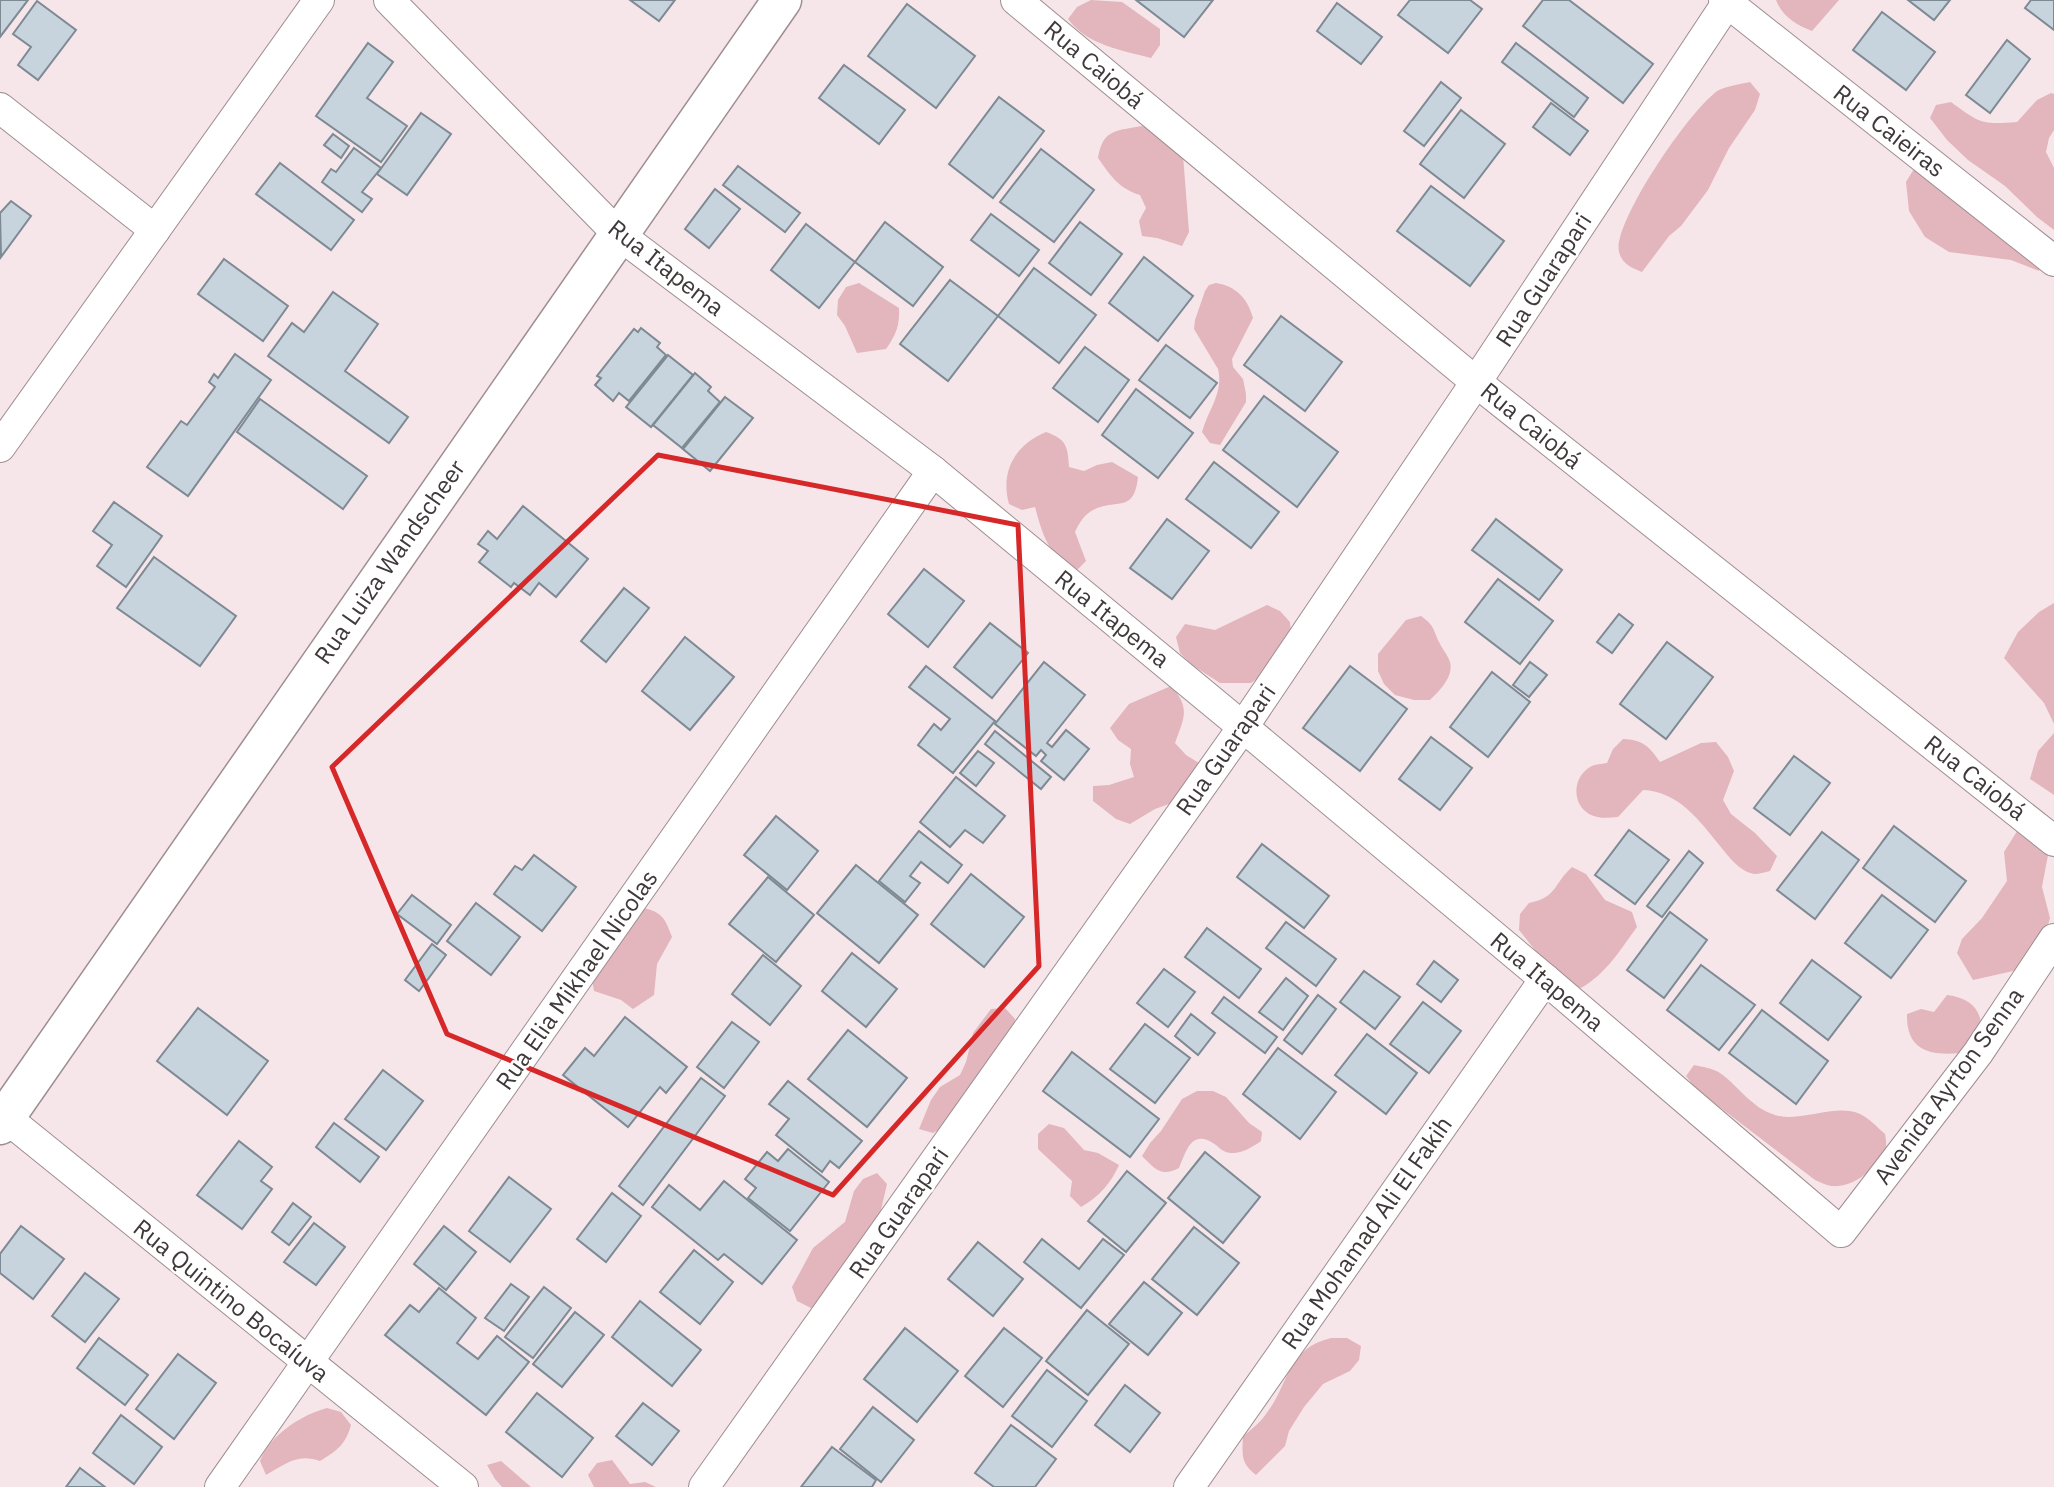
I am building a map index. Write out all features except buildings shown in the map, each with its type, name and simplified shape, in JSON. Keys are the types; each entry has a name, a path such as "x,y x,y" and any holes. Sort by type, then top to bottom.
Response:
{"main road":[{"name":"Rua Luiza Wandscheer","path":"2,1118 782,0"}],"street":[{"path":"0,447 319,0"},
{"name":"Rua Itapema","path":"389,0 618,234 933,471 1545,979 1841,1232"},
{"name":"Rua Caiobá","path":"1016,0 1476,382 2054,841"},
{"name":"Rua Guarapari","path":"704,1487 1243,727 1476,382 1727,1"},
{"name":"Rua Caieiras","path":"1727,1 2054,261"},
{"path":"0,108 155,230"},
{"name":"Rua Elia Mikhael Nicolas","path":"220,1487 933,471"},
{"name":"Avenida Ayrton Senna","path":"1841,1232 1978,1052 2054,939"},
{"name":"Rua Mohamad Ali El Fakih","path":"1189,1487 1545,979"},
{"name":"Rua Quintino Bocaíuva","path":"2,1118 463,1487"}],"highlighted area":[{"path":"658,455 1018,525 1039,966 833,1195 447,1034 332,767"}],"shaded area":[{"path":"1091,0 1122,2 1160,29 1160,45 1151,58 1095,41 1076,28 1068,19 1077,7"},
{"path":"1776,0 1839,0 1812,31 1790,19"},
{"path":"1750,82 1760,94 1755,110 1729,148 1708,190 1642,272 1628,265 1619,252 1620,237 1641,192 1674,140 1707,100 1719,90"},
{"path":"2054,94 2054,130 2046,152 2054,168 2054,230 2005,186 1968,160 1947,140 1930,118 1936,105 1951,102 1981,121 2017,122 2037,100"},
{"path":"1142,126 1159,131 1183,155 1189,232 1182,246 1142,236 1139,221 1146,208 1140,195 1120,185 1098,158 1103,141 1112,133"},
{"path":"1920,159 2042,242 2039,271 2011,260 1949,252 1925,237 1909,211 1906,182"},
{"path":"859,283 899,308 897,330 886,349 857,353 837,315 838,300 846,287"},
{"path":"1216,283 1230,287 1240,294 1253,318 1232,359 1233,367 1243,379 1246,402 1220,445 1210,443 1202,432 1217,393 1219,377 1218,369 1194,329 1205,291 1209,285"},
{"path":"1046,432 1058,437 1065,444 1069,467 1084,471 1112,462 1138,477 1136,489 1128,501 1093,510 1080,522 1075,532 1086,561 1076,571 1059,558 1048,544 1035,507 1022,510 1009,504 1007,481 1012,461 1026,444"},
{"path":"2054,603 2054,724 2044,703 2004,658 2018,632 2039,612"},
{"path":"1267,605 1280,611 1290,622 1291,637 1264,674 1251,683 1220,683 1192,665 1180,653 1176,637 1185,624 1215,630"},
{"path":"1421,616 1433,628 1451,668 1445,683 1430,700 1414,700 1395,695 1384,684 1378,671 1378,654 1406,620"},
{"path":"1171,686 1181,701 1184,713 1175,743 1186,755 1199,763 1199,777 1180,800 1155,809 1130,824 1116,819 1093,801 1093,786 1109,785 1134,777 1130,764 1131,749 1118,740 1110,728 1129,704"},
{"path":"2054,733 2054,795 2030,779 2038,751"},
{"path":"1623,739 1645,745 1660,762 1701,743 1716,742 1728,757 1734,771 1723,800 1731,814 1755,833 1777,856 1770,871 1754,874 1739,867 1687,809 1656,792 1643,790 1618,817 1596,817 1583,809 1576,790 1580,777 1590,767 1607,763 1613,749"},
{"path":"2019,828 2044,841 2048,855 2042,887 2050,918 2046,932 2022,969 1973,980 1957,953 1962,939 1982,918 2007,881 2004,852"},
{"path":"1572,867 1586,874 1605,900 1632,912 1637,927 1605,968 1581,988 1554,971 1519,930 1520,914 1529,903 1550,893"},
{"path":"643,908 662,917 672,937 657,964 654,995 633,1009 621,1000 594,991 591,974"},
{"path":"1947,995 1962,999 1973,1006 1981,1023 1982,1031 1960,1053 1929,1051 1915,1043 1910,1036 1907,1014 1921,1009 1934,1012"},
{"path":"1005,1008 1015,1019 1013,1033 945,1126 933,1133 919,1129 931,1100 940,1087 960,1075 973,1033 991,1009"},
{"path":"1694,1065 1720,1073 1752,1102 1775,1115 1796,1117 1840,1111 1860,1114 1885,1134 1885,1151 1869,1171 1855,1181 1831,1186 1815,1180 1696,1089 1686,1076"},
{"path":"1197,1091 1213,1091 1226,1097 1249,1123 1262,1132 1261,1141 1243,1151 1230,1153 1208,1140 1196,1140 1191,1143 1179,1168 1167,1172 1158,1170 1142,1156 1182,1099"},
{"path":"1049,1124 1064,1128 1084,1150 1098,1153 1119,1165 1104,1189 1081,1207 1070,1196 1072,1181 1038,1149 1038,1134"},
{"path":"877,1173 887,1184 877,1227 825,1303 811,1308 797,1301 792,1287 813,1248 845,1222 854,1191 863,1179"},
{"path":"1331,1338 1347,1338 1361,1346 1359,1360 1350,1371 1323,1384 1289,1431 1285,1446 1256,1475 1244,1459 1243,1437 1266,1414 1291,1368 1305,1350"},
{"path":"327,1408 341,1412 351,1425 340,1446 320,1461 298,1459 266,1475 260,1461 271,1443 297,1421"},
{"path":"612,1460 630,1484 645,1482 656,1487 594,1487 588,1475 597,1463"},
{"path":"501,1461 531,1487 502,1487 487,1465"}]}
